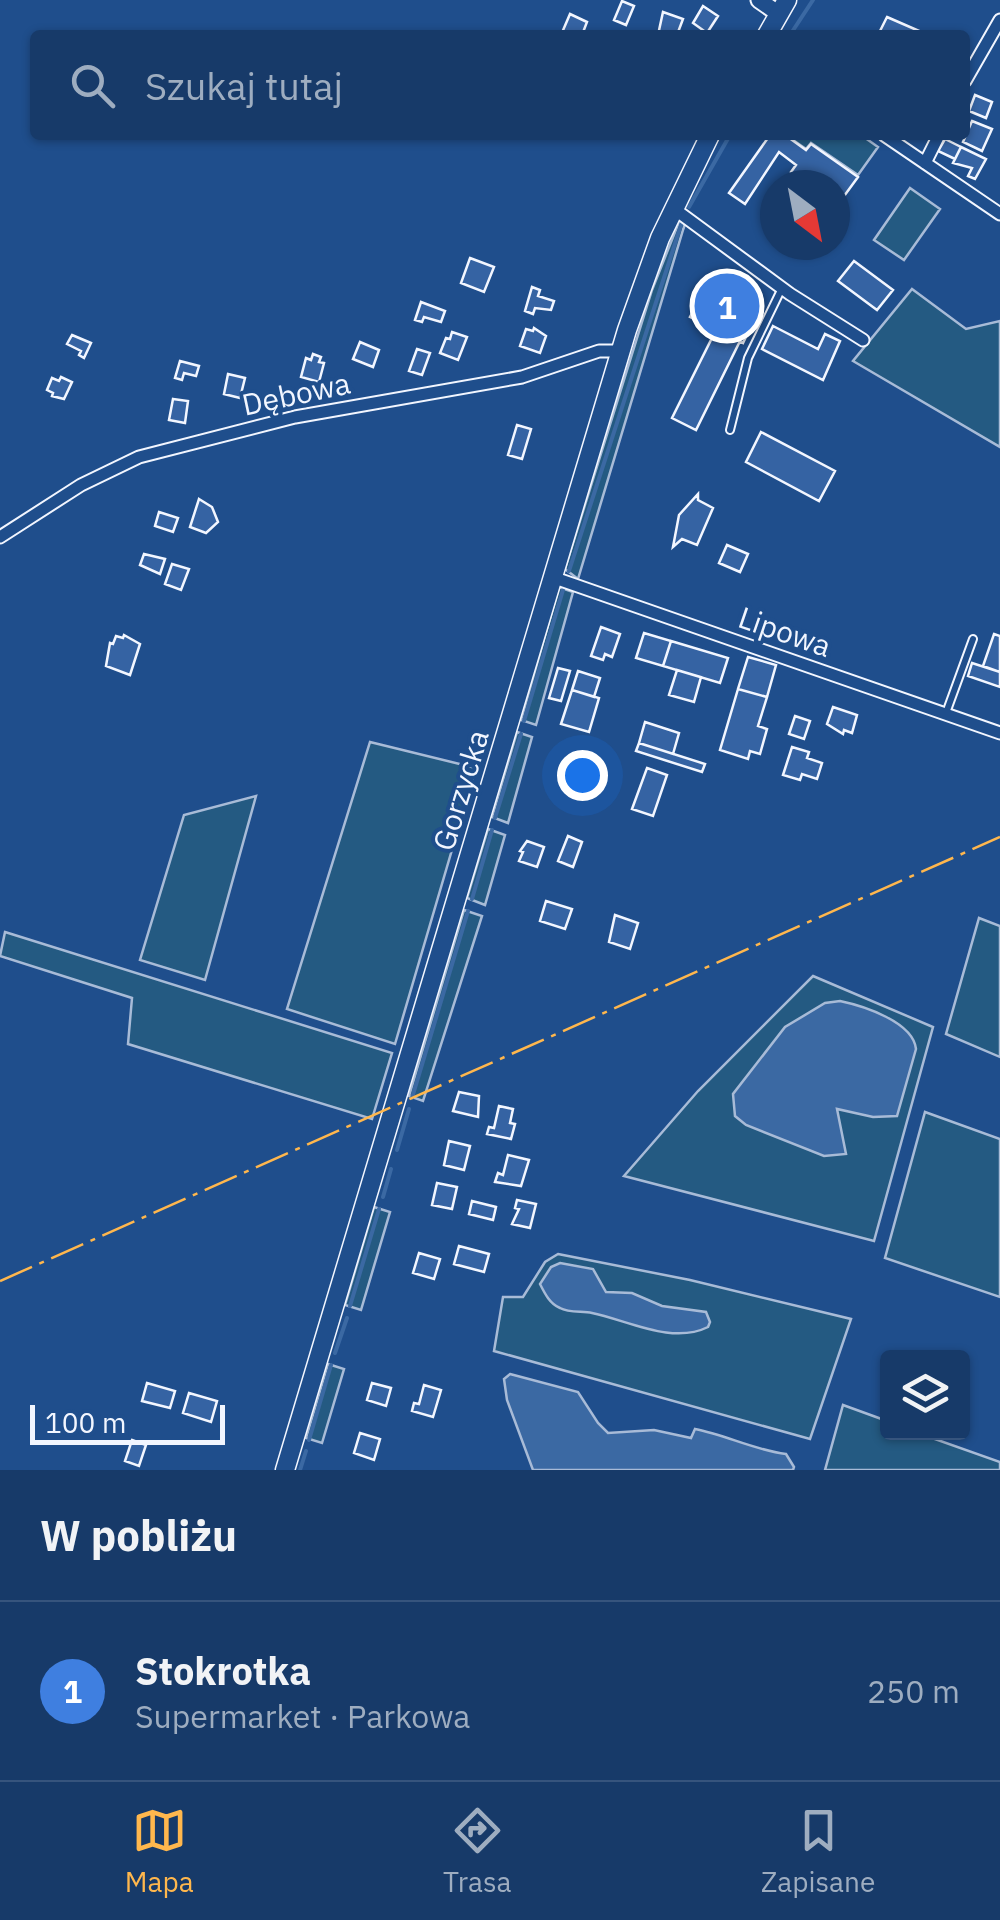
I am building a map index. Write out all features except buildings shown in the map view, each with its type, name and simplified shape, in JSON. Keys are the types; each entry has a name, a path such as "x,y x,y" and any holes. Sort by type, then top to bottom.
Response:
{"main road":[{"path":"770,30 783,7"},
{"name":"Gorzycka","path":"285,1470 620,351 673,208 707,140"}],"street":[{"path":"759,0 783,7"},
{"path":"970,73 1000,20"},
{"path":"892,140 1000,214"},
{"path":"926,163 937,140"},
{"path":"673,208 782,288 863,340"},
{"name":"Dębowa","path":"0,537 80,485 138,456 294,417 522,377 599,351 620,351"},
{"name":"Lipowa","path":"552,578 1000,734"}],"lane":[{"path":"730,430 748,358 782,288"},
{"path":"946,713 973,639"}],"shaded area":[{"path":"793,140 868,140 878,147 858,175 811,143 806,149"},
{"path":"910,188 940,209 904,260 874,240"},
{"path":"679,222 685,224 578,579 565,569 652,290"},
{"path":"912,289 966,329 1000,321 1000,447 853,361"},
{"path":"559,587 573,592 536,725 521,720"},
{"path":"517,732 532,737 508,823 492,817"},
{"path":"370,742 476,768 395,1044 287,1009"},
{"path":"256,796 205,980 140,960 184,815"},
{"path":"488,829 505,835 485,905 467,898"},
{"path":"464,910 482,916 423,1101 409,1096"},
{"path":"979,918 1000,926 1000,1057 946,1034"},
{"path":"5,932 392,1053 372,1119 128,1044 132,998 0,956"},
{"path":"813,976 933,1027 874,1241 624,1176 698,1091"},
{"path":"840,1001 897,1023 913,1039 916,1049 897,1116 873,1117 837,1109 846,1154 824,1156 746,1125 735,1116 733,1094 785,1027 825,1003"},
{"path":"925,1112 1000,1139 1000,1297 885,1258"},
{"path":"374,1207 390,1212 361,1310 345,1305"},
{"path":"558,1254 690,1280 851,1319 810,1439 494,1351 503,1297 523,1297 545,1262"},
{"path":"560,1263 593,1269 606,1292 632,1293 662,1306 706,1312 708,1327 694,1332 665,1332 592,1313 564,1310 551,1301 540,1284 551,1267"},
{"path":"328,1364 344,1369 322,1443 306,1438"},
{"path":"510,1374 578,1392 608,1433 654,1430 691,1438 695,1429 786,1454 793,1470 533,1470 507,1400 504,1379"},
{"path":"843,1405 880,1418 880,1440 938,1440 1000,1462 1000,1470 825,1470"}],"waterway":[{"path":"793,30 813,0"},
{"path":"689,207 727,140"},
{"path":"569,571 682,222"},
{"path":"524,721 563,590"},
{"path":"495,818 521,734"},
{"path":"472,899 492,830"},
{"path":"412,1098 468,911"},
{"path":"397,1150 409,1109"},
{"path":"383,1197 391,1169"},
{"path":"350,1306 379,1209"},
{"path":"335,1353 347,1318"},
{"path":"309,1440 331,1365"},
{"path":"300,1470 306,1451"}],"power":[{"path":"0,1281 1000,837"}],"place":[{"name":"Stokrotka","path":"727,306"}]}
